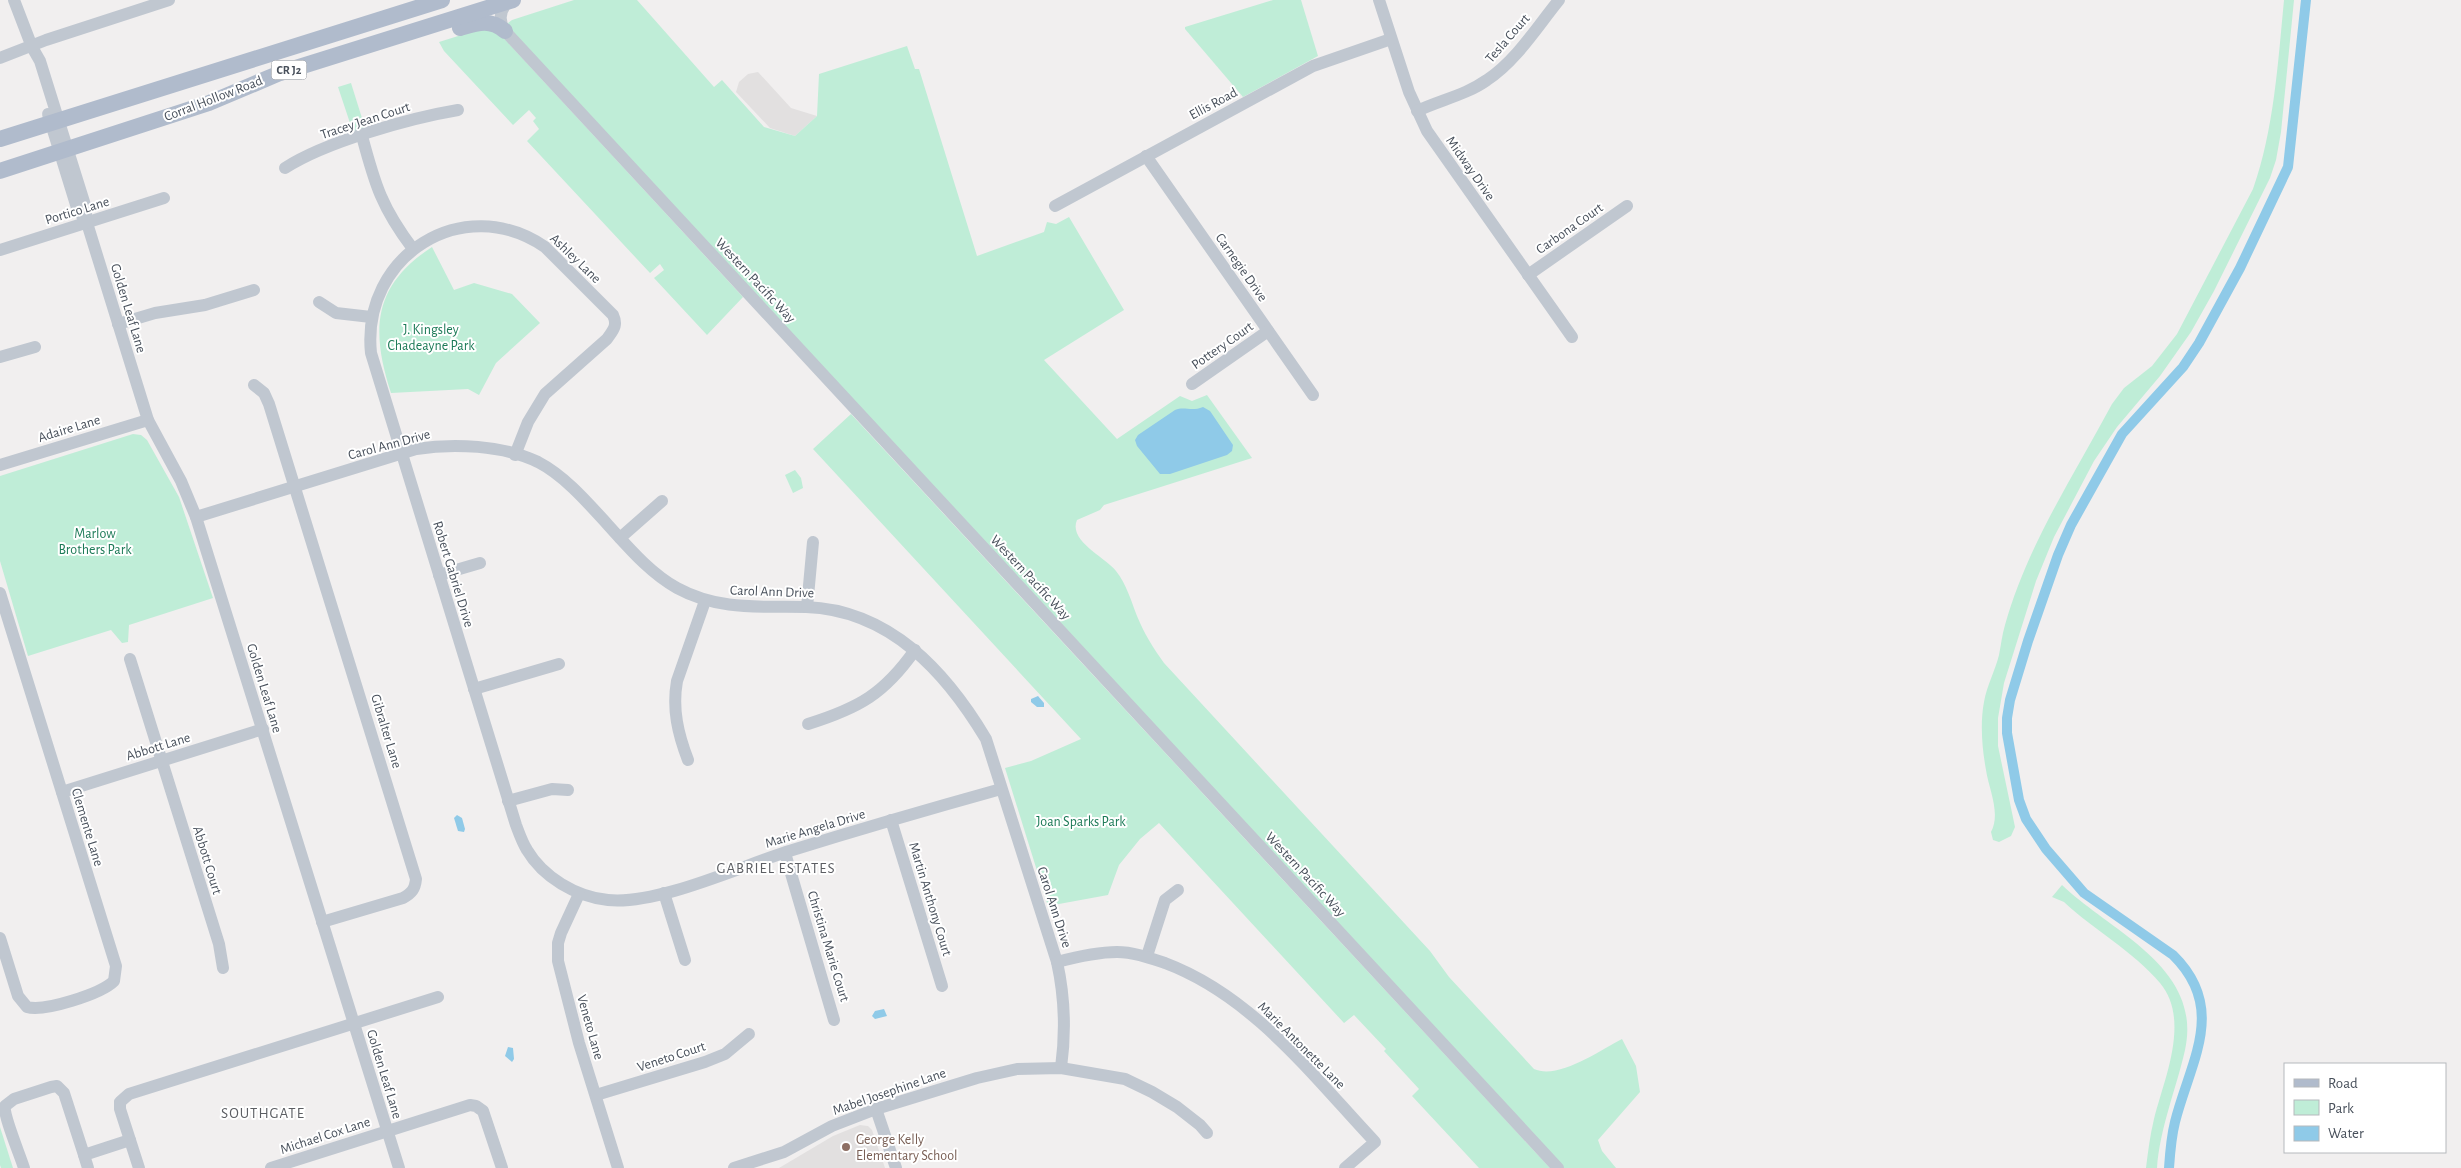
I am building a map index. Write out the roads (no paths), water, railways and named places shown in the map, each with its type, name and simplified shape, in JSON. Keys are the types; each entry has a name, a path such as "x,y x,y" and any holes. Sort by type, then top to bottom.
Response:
{"main road":[{"name":"Corral Hollow Road","path":"0,139 442,0"},
{"name":"Corral Hollow Road","path":"0,171 209,103 280,73 511,1"},
{"path":"209,103 254,92 479,22 495,24 505,30"}],"street":[{"name":"Golden Leaf Lane","path":"14,0 32,47 40,61 64,150 76,208 87,223 148,420 181,481 196,517 399,1168"},
{"path":"0,58 140,4 170,0"},
{"name":"Midway Drive","path":"1379,0 1416,111 1439,149 1572,336"},
{"name":"Tesla Court","path":"1416,111 1468,91 1495,75 1511,59 1559,0"},
{"path":"505,30 501,23 500,15 503,7 511,1"},
{"name":"Western Pacific Way","path":"505,30 1558,1168"},
{"name":"Ellis Road","path":"1055,206 1313,66 1391,39"},
{"name":"Tracey Jean Court","path":"285,168 303,156 362,136 435,114 458,110"},
{"path":"362,136 376,188 384,206 413,249"},
{"name":"Carnegie Drive","path":"1146,156 1313,395"},
{"name":"Portico Lane","path":"0,250 164,198"},
{"name":"Carbona Court","path":"1528,275 1627,206"},
{"name":"Ashley Lane","path":"413,249 445,232 474,227 496,228 532,238 545,247 613,315 616,321 615,328 607,339 545,394 528,422 515,455"},
{"name":"Robert Gabriel Drive","path":"413,249 390,273 375,301 369,337 371,353 508,801 527,850 551,877 579,894"},
{"path":"118,324 155,313 205,305 254,290"},
{"path":"319,302 336,313 371,317"},
{"name":"Pottery Court","path":"1192,384 1268,331"},
{"path":"0,357 35,346"},
{"path":"254,385 264,393 270,404 295,487"},
{"name":"Adaire Lane","path":"0,465 148,420"},
{"name":"Carol Ann Drive","path":"196,517 416,449 452,446 484,448 538,462 565,481 654,573 677,588 705,601 744,607 807,607 858,616 876,624 915,650 948,682 968,709 986,739 1057,962 1063,989 1064,1014 1061,1068"},
{"name":"Gibralter Lane","path":"295,487 416,879 415,887 410,894 403,898 322,922"},
{"path":"620,538 662,501"},
{"path":"807,607 813,542"},
{"path":"439,575 480,563"},
{"name":"Clemente Lane","path":"0,593 5,629 62,792 116,974 114,981 102,990 41,1009 27,1007 18,996 0,938"},
{"path":"688,760 675,716 675,694 680,671 705,601"},
{"path":"808,724 849,710 870,699 899,671 915,650"},
{"name":"Abbott Court","path":"130,659 219,944 224,968"},
{"path":"474,689 559,664"},
{"name":"Abbott Lane","path":"62,792 263,729"},
{"path":"508,801 552,789 568,790"},
{"name":"Marie Angela Drive","path":"579,894 606,900 627,901 664,893 785,852 1001,789"},
{"name":"Martin Anthony Court","path":"891,820 942,986"},
{"name":"Christina Marie Court","path":"785,852 834,1020"},
{"path":"1147,956 1165,900 1178,890"},
{"path":"664,893 685,960"},
{"name":"Veneto Lane","path":"579,894 558,943 558,961 618,1168"},
{"name":"Marie Antonette Lane","path":"1057,962 1118,952 1147,956 1189,972 1235,1000 1264,1025 1375,1142 1345,1168"},
{"path":"139,1168 120,1102 129,1094 354,1025 438,997"},
{"name":"Veneto Court","path":"596,1096 725,1054 750,1034"},
{"name":"Mabel Josephine Lane","path":"734,1168 784,1152 832,1126 876,1109 977,1078 1017,1069 1061,1068 1125,1079 1152,1092 1177,1108 1200,1125 1207,1133"},
{"path":"24,1168 12,1132 5,1118 5,1106 14,1099 57,1086 64,1093 88,1168"},
{"name":"Michael Cox Lane","path":"271,1168 462,1107 476,1106 486,1116 502,1168"},
{"path":"876,1109 896,1168"},
{"path":"84,1155 130,1140"}],"water":[{"path":"1203,407 1210,411 1233,445 1232,451 1227,455 1170,474 1160,474 1137,446 1135,440 1138,435 1175,410"},
{"path":"1038,696 1044,703 1044,707 1037,707 1031,702 1031,699"},
{"path":"457,815 462,818 464,832 458,831 454,818"},
{"path":"884,1009 887,1016 875,1019 872,1016 875,1011"},
{"path":"508,1047 513,1048 514,1059 512,1062 505,1056"}],"waterway":[{"path":"2169,1168 2175,1122 2200,1036 2202,1016 2199,995 2189,975 2173,955 2084,893 2046,849 2026,819 2019,800 2007,733 2007,718 2010,700 2028,641 2058,555 2071,525 2122,434 2183,367 2199,343 2240,268 2288,167 2306,0"}],"place":[{"name":"George Kelly Elementary School","path":"846,1147"}],"district":[{"name":"GABRIEL ESTATES","path":"776,868"},
{"name":"SOUTHGATE","path":"263,1113"}],"park label":[{"name":"J. Kingsley Chadeayne Park","path":"431,338"},
{"name":"Marlow Brothers Park","path":"95,542"},
{"name":"Joan Sparks Park","path":"1081,821"}]}
